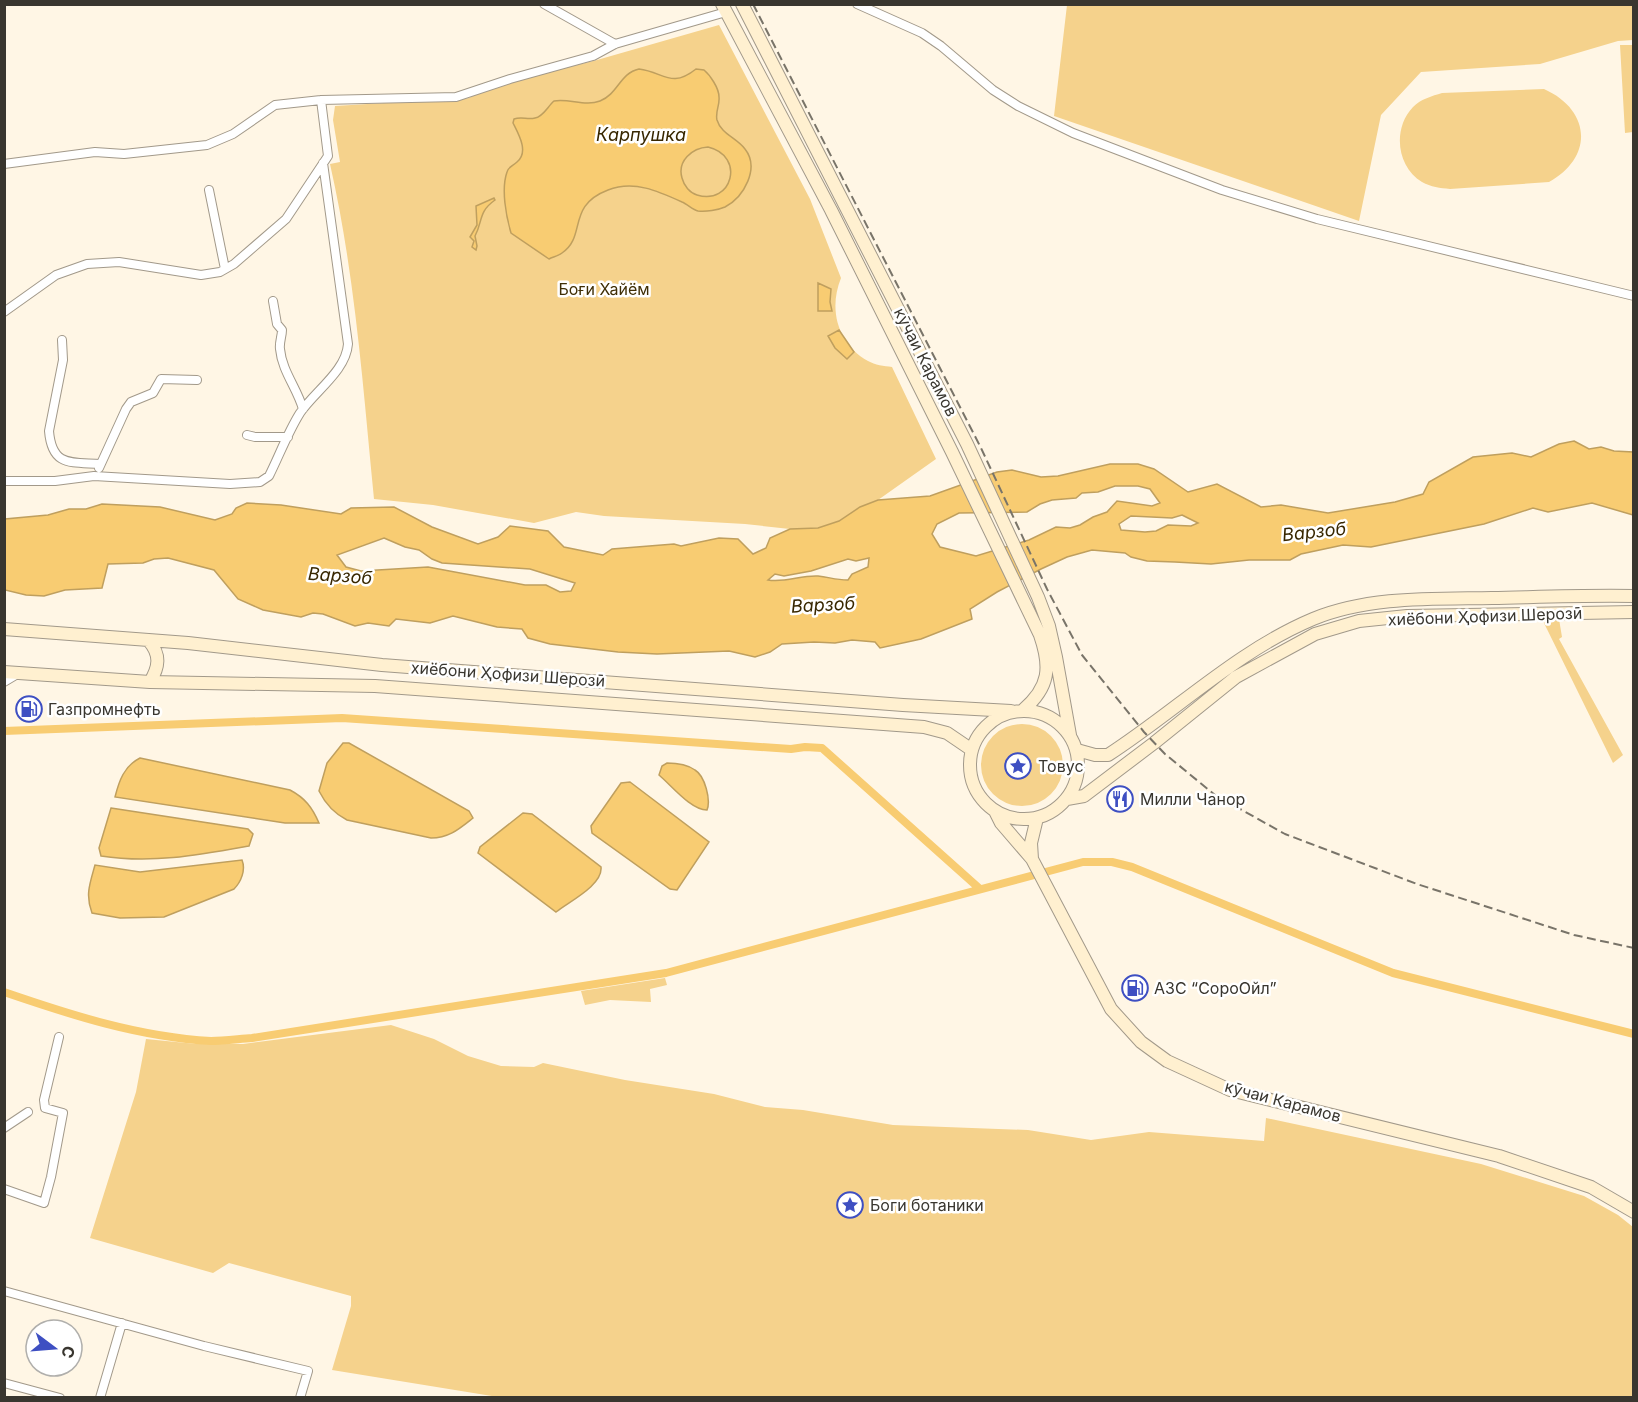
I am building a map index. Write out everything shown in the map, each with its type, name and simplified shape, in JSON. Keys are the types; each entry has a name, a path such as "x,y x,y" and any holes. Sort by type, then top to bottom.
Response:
{"main road":[{"name":"кӯчаи Карамов","path":"742,4 967,444 1038,597 1049,626 1070,735"},
{"name":"кӯчаи Карамов","path":"724,8 831,210 1040,635 1048,668 1042,688 1037,696 1017,711"},
{"path":"766,85 780,79"},
{"name":"хиёбони Ҳофизи Шерозӣ","path":"1077,750 1095,755 1108,755 1268,643 1313,619 1355,607 1399,600 1445,598 1634,596"},
{"path":"1445,598 1445,615"},
{"name":"хиёбони Ҳофизи Шерозӣ","path":"1066,799 1084,796 1236,677 1315,634 1359,621 1407,616 1634,612"},
{"name":"хиёбони Ҳофизи Шерозӣ","path":"4,629 149,640 382,665 903,705 1041,712 1058,721 1070,735 1077,750 1078,771 1076,781 1066,799 1048,814 1037,818"},
{"path":"149,640 156,651 158,660 157,669 150,682"},
{"name":"хиёбони Ҳофизи Шерозӣ","path":"4,672 150,682 375,686 924,727 947,734 972,750"},
{"path":"1017,711 998,717 978,736 972,750 971,777 984,802 995,811 1008,817 1037,818 1031,843 1032,859"},
{"name":"кӯчаи Карамов","path":"995,811 1001,823 1032,859 1111,1009 1141,1042 1167,1061 1230,1090 1499,1156 1590,1187 1634,1212"}],"street":[{"path":"544,4 615,44"},
{"path":"857,4 922,33 993,90 1018,106 1073,133 1222,190 1317,219 1634,296"},
{"path":"4,164 95,152 134,154 207,145 233,134 275,105 321,100 456,97 593,56 615,44 724,8"},
{"path":"4,312 56,274 87,264 119,262 201,274 220,272 225,269 286,219 328,156 321,100"},
{"path":"4,481 55,481 99,476 213,484 260,482 268,476 303,409 335,372 348,351 323,163"},
{"path":"209,190 225,269"},
{"path":"273,301 277,324 282,330 279,347 288,379 303,409"},
{"path":"62,340 63,360 49,431 53,448 60,459 66,462 100,464"},
{"path":"99,476 100,464 131,402 153,393 160,379 197,380"},
{"path":"247,435 288,437"},
{"path":"4,682 20,673"},
{"path":"4,1189 44,1203 63,1113 45,1108 44,1100 60,1037"},
{"path":"4,1128 28,1112"},
{"path":"4,1291 204,1346 308,1371 300,1398"},
{"path":"100,1398 122,1323"},
{"path":"4,1383 60,1398"}],"green space":[{"path":"1067,5 1633,5 1633,40 1618,41 1540,64 1421,72 1381,115 1359,221 1054,116"},
{"name":"Боғи Хайём","path":"719,25 810,199 841,278 837,290 836,314 843,336 858,354 868,361 892,367 936,459 878,500 860,507 839,521 818,528 790,529 576,512 534,523 433,505 374,499 352,289 330,164 340,162 333,120 335,106 453,101 469,98 488,87 597,60"},
{"path":"1620,45 1633,45 1633,132 1625,133"},
{"path":"1544,89 1560,98 1571,109 1578,121 1581,134 1580,147 1574,160 1564,172 1549,182 1446,189 1422,182 1407,167 1400,147 1402,126 1413,107 1427,98 1442,93"},
{"path":"1542,619 1559,619 1562,637 1559,639 1623,755 1613,763"},
{"path":"1014,724 1030,724 1045,731 1056,742 1063,757 1060,781 1051,794 1030,806 1014,806 999,799 988,788 981,773 981,757 988,742 999,731"},
{"path":"665,978 667,985 650,989 651,1002 610,1000 585,1005 581,991"},
{"name":"Боги ботаники","path":"391,1025 434,1039 468,1056 501,1066 534,1067 543,1063 625,1080 714,1094 765,1107 803,1110 893,1125 1028,1130 1091,1140 1149,1132 1264,1141 1266,1118 1481,1164 1584,1196 1618,1215 1633,1227 1633,1397 498,1397 332,1370 351,1306 351,1296 229,1263 213,1273 90,1238 136,1092 146,1039 196,1044 243,1044"}],"water":[{"name":"Карпушка","path":"639,69 674,79 696,69 704,70 714,82 719,93 717,120 719,125 742,145 749,157 751,165 748,181 738,196 725,207 705,211 696,210 646,188 627,186 608,190 587,204 569,246 560,254 549,259 511,233 509,226 505,202 505,179 508,169 521,158 523,148 513,123 514,119 538,117 554,101 594,103 600,101 611,94 633,71","holes":["708,147 720,152 727,160 730,169 730,178 726,187 719,193 709,196 692,193 686,186 681,172 687,156 696,150"]},
{"path":"494,198 495,200 483,213 475,236 476,250 472,247 474,241 470,237 477,225 476,206"},
{"path":"818,283 831,289 832,311 818,311"},
{"path":"839,330 854,352 847,359 835,348 828,336"},
{"name":"Варзоб","path":"1574,441 1589,449 1601,447 1614,451 1633,452 1633,515 1592,503 1548,512 1533,508 1484,524 1371,547 1343,545 1301,554 1290,560 1249,560 1211,564 1147,561 1125,553 1092,550 1067,557 997,592 970,609 972,619 921,639 880,648 875,642 852,640 835,643 782,644 770,652 755,657 729,651 657,654 550,644 528,638 522,629 497,627 453,616 430,623 396,619 389,626 368,623 355,626 323,614 313,613 301,617 263,610 238,599 214,570 168,558 143,563 108,564 102,588 65,590 44,596 5,590 5,519 48,515 102,504 160,507 215,520 232,514 236,508 247,503 281,505 341,514 351,508 394,507 432,527 478,544 498,537 510,526 548,531 564,547 603,555 612,549 674,544 681,546 719,538 738,539 753,554 766,548 770,538 790,529 818,528 839,521 860,507 878,500 930,496 997,472 1012,470 1041,477 1058,476 1110,464 1138,464 1154,469 1188,492 1217,484 1261,507 1281,505 1328,513 1395,502 1423,494 1429,482 1473,457 1512,453 1531,457 1559,444","holes":["1115,486 1138,486 1150,489 1160,503 1152,506 1117,501 1107,512 1080,525 1070,528 1056,527 1029,540 976,556 940,547 932,534 937,524 959,513 1027,512 1052,500 1076,498 1082,493 1098,492","1182,515 1198,523 1191,526 1168,525 1156,531 1145,532 1121,530 1119,524 1131,516 1172,518","384,538 419,550 442,563 530,569 575,583 571,591 560,592 546,585 525,585 428,567 361,571 346,567 337,555","869,558 868,567 852,574 848,580 818,576 768,580 775,574 784,576 811,571 848,559 856,561"]},
{"path":"343,743 349,743 469,811 473,818 449,835 431,838 343,818 331,808 319,791 327,763"},
{"path":"140,758 290,790 308,804 319,823 285,823 115,797 126,770"},
{"path":"667,763 692,768 699,773 706,789 707,810 688,802 659,775 662,766"},
{"path":"630,782 709,842 677,890 670,889 592,833 591,826 621,783"},
{"path":"111,808 248,829 253,834 249,846 194,855 157,859 101,856 99,848"},
{"path":"523,813 532,814 601,867 597,880 591,886 556,912 478,853 480,847"},
{"path":"242,860 242,876 234,889 164,917 120,918 92,913 90,907 90,883 95,865 140,872"}],"waterway":[{"path":"4,731 342,718 791,749 822,748 980,889"},
{"path":"4,992 80,1017 158,1035 211,1041 252,1038 666,973 1083,862 1112,862 1132,867 1393,973 1634,1034"}],"railway":[{"path":"753,4 981,448 1047,589 1082,655 1144,732 1165,754 1215,795 1285,834 1417,884 1574,935 1634,948"}],"place":[{"name":"Газпромнефть","path":"29,709"},
{"name":"Товус","path":"1018,766"},
{"name":"Милли Чанор","path":"1120,799"},
{"name":"АЗС “СороОйл”","path":"1135,988"},
{"name":"Боги ботаники","path":"850,1205"}]}
